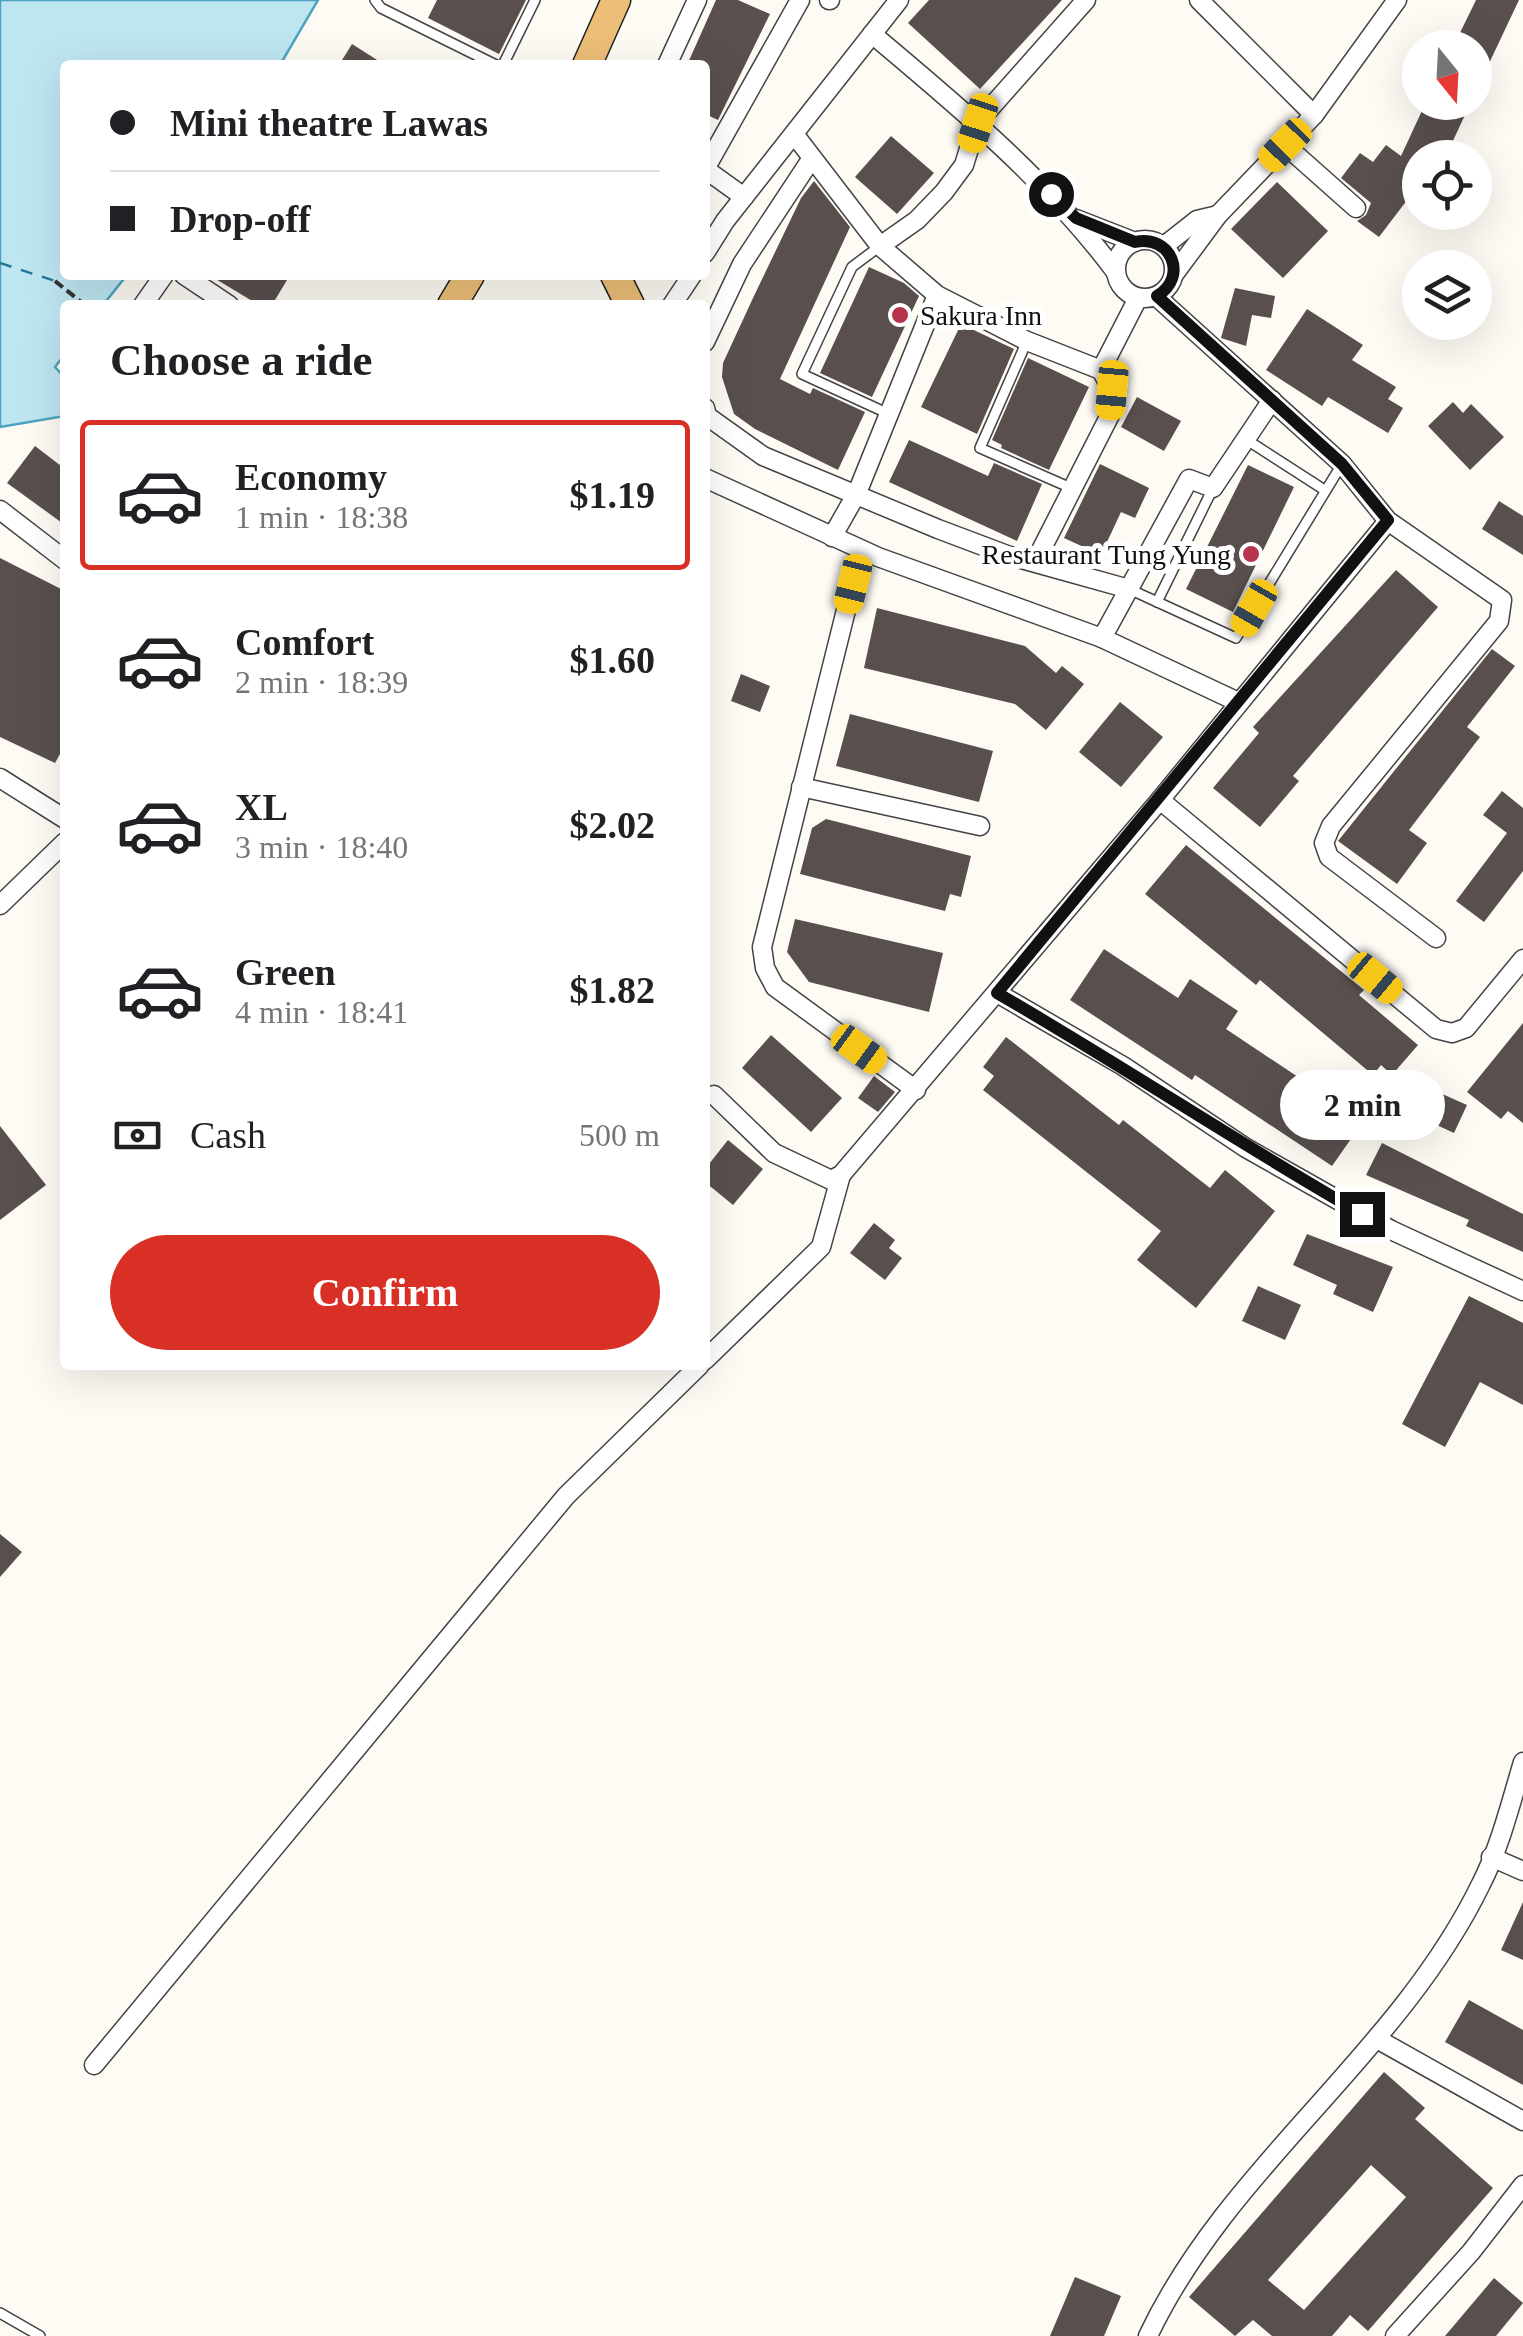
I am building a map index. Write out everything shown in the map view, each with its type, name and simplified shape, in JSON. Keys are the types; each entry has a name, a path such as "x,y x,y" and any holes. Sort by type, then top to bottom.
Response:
{"main road":[{"path":"589,60 616,0"},
{"path":"582,60 599,35"}],"street":[{"path":"669,60 697,0"},
{"path":"710,160 800,0"},
{"path":"710,246 899,0"},
{"path":"880,246 917,220 944,192 964,165 978,123 1086,0"},
{"path":"1199,0 1314,115"},
{"path":"1101,370 1148,297 1166,291 1218,215 1314,115 1397,0"},
{"path":"872,34 978,123 1076,218 1116,272 1122,289 1148,297 1272,400 1342,464 1388,520 1496,592 1503,607 1499,621 1331,826 1324,842 1329,857 1436,938"},
{"path":"794,134 880,246 937,295 1026,341 1101,370 1112,390 1110,415 1035,562"},
{"path":"1285,145 1356,208"},
{"path":"710,331 742,264 812,158"},
{"path":"710,173 744,197"},
{"path":"1164,246 1197,220 1218,215"},
{"path":"1076,218 1135,242"},
{"path":"710,231 725,222"},
{"path":"1116,272 1120,254 1144,240 1164,246 1175,273"},
{"path":"192,280 222,300"},
{"path":"832,537 857,494 937,295"},
{"path":"1102,638 1189,479 1213,488 1272,400"},
{"path":"710,418 763,456 955,536 1129,589"},
{"path":"710,480 861,550 1102,638 1236,701"},
{"path":"0,510 60,556"},
{"path":"710,1354 821,1246 842,1176 1160,800 1236,701 1388,520"},
{"path":"861,550 762,947 765,968 775,987 916,1090"},
{"path":"0,778 60,816"},
{"path":"801,788 980,826"},
{"path":"1160,800 1436,1029 1452,1032 1466,1028 1523,959"},
{"path":"0,905 60,847"},
{"path":"997,993 1124,1066 1262,1157 1391,1230 1523,1291"},
{"path":"714,1095 774,1152 831,1180 842,1176"},
{"path":"94,2065 566,1496 694,1370"},
{"path":"1150,2335 1176,2280 1215,2224 1377,2039 1458,1924 1483,1882 1523,1762"},
{"path":"1491,1857 1523,1871"},
{"path":"1377,2039 1523,2121"},
{"path":"1395,2336 1471,2252 1523,2185"}],"lane":[{"path":"375,0 381,8 490,60"},
{"path":"503,60 534,0"},
{"path":"880,246 852,267 802,374 889,414"},
{"path":"1026,341 980,448 1070,488"},
{"path":"1247,440 1323,490"},
{"path":"1129,589 1236,638 1342,464"},
{"path":"1157,602 1213,488"},
{"path":"0,2313 40,2336"}],"path":[{"path":"55,281 80,300"}],"water":[{"path":"0,0 318,0 283,60 60,60 60,280 123,280 107,300 60,300 60,360 55,367 60,372 60,417 0,427"}],"building":[{"path":"437,0 526,0 499,54 428,18"},
{"path":"716,0 738,0 770,14 718,120 710,116 710,60 689,60"},
{"path":"929,0 1062,0 980,89 908,23"},
{"path":"1476,0 1519,0 1492,57 1492,30 1461,30"},
{"path":"352,44 377,60 342,60"},
{"path":"1418,120 1463,120 1453,140 1408,140"},
{"path":"891,136 934,173 897,214 855,177"},
{"path":"1386,145 1401,156 1402,207 1379,237 1357,221 1366,215 1371,203 1341,178 1360,153 1373,162"},
{"path":"814,181 850,227 780,379 810,394 813,388 865,412 838,470 755,429 734,414 722,377 723,363 753,298 801,198"},
{"path":"1277,182 1328,231 1283,278 1231,229"},
{"path":"869,267 904,283 919,296 872,397 820,373"},
{"path":"217,280 287,280 275,300 251,300"},
{"path":"1235,288 1275,296 1271,318 1252,315 1246,346 1221,338"},
{"path":"1307,309 1363,345 1352,360 1396,387 1388,399 1403,408 1388,433 1328,397 1322,406 1266,370"},
{"path":"961,324 1014,349 977,434 921,407"},
{"path":"1028,358 1089,387 1049,470 992,440"},
{"path":"1137,397 1181,421 1164,451 1121,427"},
{"path":"1453,402 1463,413 1471,404 1504,437 1470,470 1428,426"},
{"path":"909,440 988,476 994,463 1042,484 1017,541 889,482"},
{"path":"35,446 60,465 60,521 7,483"},
{"path":"1100,464 1149,488 1135,518 1121,512 1101,555 1064,538"},
{"path":"1248,465 1294,487 1233,612 1186,589"},
{"path":"1499,501 1523,516 1523,555 1482,529"},
{"path":"0,558 60,588 60,754 55,763 0,737"},
{"path":"1396,570 1438,607 1293,776 1299,781 1260,827 1213,788 1259,733 1253,727"},
{"path":"877,608 1025,646 1056,673 1062,666 1084,684 1046,730 1015,704 864,668"},
{"path":"1492,649 1515,666 1467,727 1480,737 1409,830 1427,843 1397,884 1338,841"},
{"path":"741,674 770,686 760,712 731,701"},
{"path":"1120,702 1163,737 1121,787 1079,752"},
{"path":"850,714 993,751 979,802 836,766"},
{"path":"1502,791 1523,808 1523,871 1484,922 1456,901 1507,833 1483,815"},
{"path":"826,819 971,856 961,897 950,894 945,911 800,874 812,828"},
{"path":"1186,845 1364,990 1359,995 1418,1045 1392,1075 1381,1065 1373,1075 1260,980 1256,985 1145,894"},
{"path":"795,919 943,953 929,1012 809,982 787,952"},
{"path":"1104,949 1178,998 1190,979 1238,1011 1226,1029 1346,1109 1336,1125 1353,1136 1332,1166 1195,1075 1192,1080 1070,1000"},
{"path":"1523,1023 1523,1123 1508,1111 1501,1119 1467,1092"},
{"path":"771,1035 842,1098 811,1132 742,1068"},
{"path":"1006,1037 1119,1125 1123,1120 1210,1188 1225,1170 1275,1211 1196,1308 1137,1260 1161,1231 983,1090 994,1076 983,1067"},
{"path":"874,1076 895,1092 878,1112 858,1098"},
{"path":"1413,1081 1467,1105 1454,1133 1400,1108"},
{"path":"0,1126 46,1185 0,1220"},
{"path":"728,1140 763,1169 733,1205 710,1186 710,1163"},
{"path":"1382,1143 1523,1214 1523,1252 1466,1226 1469,1220 1366,1175"},
{"path":"874,1223 895,1240 889,1248 902,1258 885,1280 850,1253"},
{"path":"1307,1234 1393,1267 1373,1312 1333,1294 1337,1285 1293,1265"},
{"path":"1258,1286 1301,1305 1285,1340 1242,1321"},
{"path":"1469,1296 1523,1323 1523,1405 1480,1382 1445,1447 1402,1424"},
{"path":"0,1534 22,1552 0,1577"},
{"path":"1523,1902 1523,1960 1501,1950"},
{"path":"1469,2000 1523,2030 1523,2085 1445,2042"},
{"path":"1384,2072 1425,2108 1415,2119 1493,2188 1368,2331 1350,2315 1332,2336 1272,2336 1253,2320 1235,2336 1189,2297","holes":["1371,2165 1406,2197 1304,2310 1268,2280"]},
{"path":"1075,2277 1121,2296 1104,2336 1050,2336"},
{"path":"1494,2278 1523,2303 1496,2336 1445,2336"}],"ferry route":[{"path":"0,263 55,281"}],"place":[{"name":"Sakura Inn","path":"900,315"},
{"name":"Restaurant Tung Yung","path":"1251,554"}],"route":[{"path":"1051,194 1076,218 1135,242 1144,240 1164,246 1175,273 1166,291 1157,296 1342,464 1388,520 997,993 1124,1066 1246,1148 1362,1214"}]}
